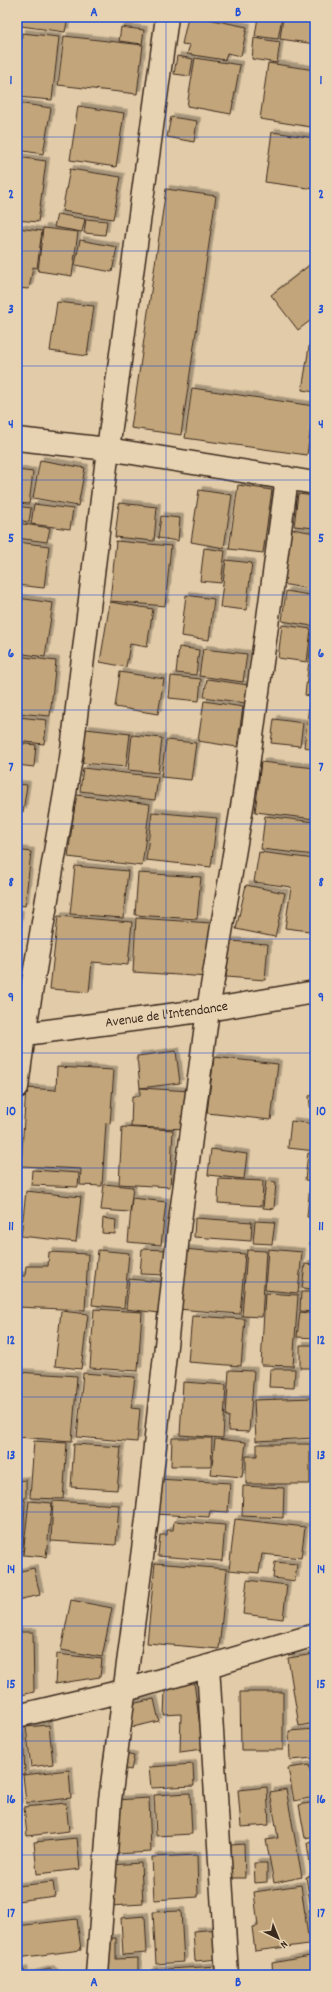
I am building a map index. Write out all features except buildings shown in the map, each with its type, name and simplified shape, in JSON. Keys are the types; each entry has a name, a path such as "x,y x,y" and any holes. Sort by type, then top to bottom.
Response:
{"street":[{"path":"17,1087 20,1034 70,758 108,449 167,17"},
{"path":"17,439 108,449 315,483"},
{"path":"97,1975 110,1800 123,1691 148,1520 178,1236 208,1010 244,795 287,478"},
{"name":"Avenue de l'Intendance","path":"20,1034 208,1010 315,992"},
{"path":"17,1716 123,1691 315,1634"},
{"path":"208,1666 227,1975"}]}
